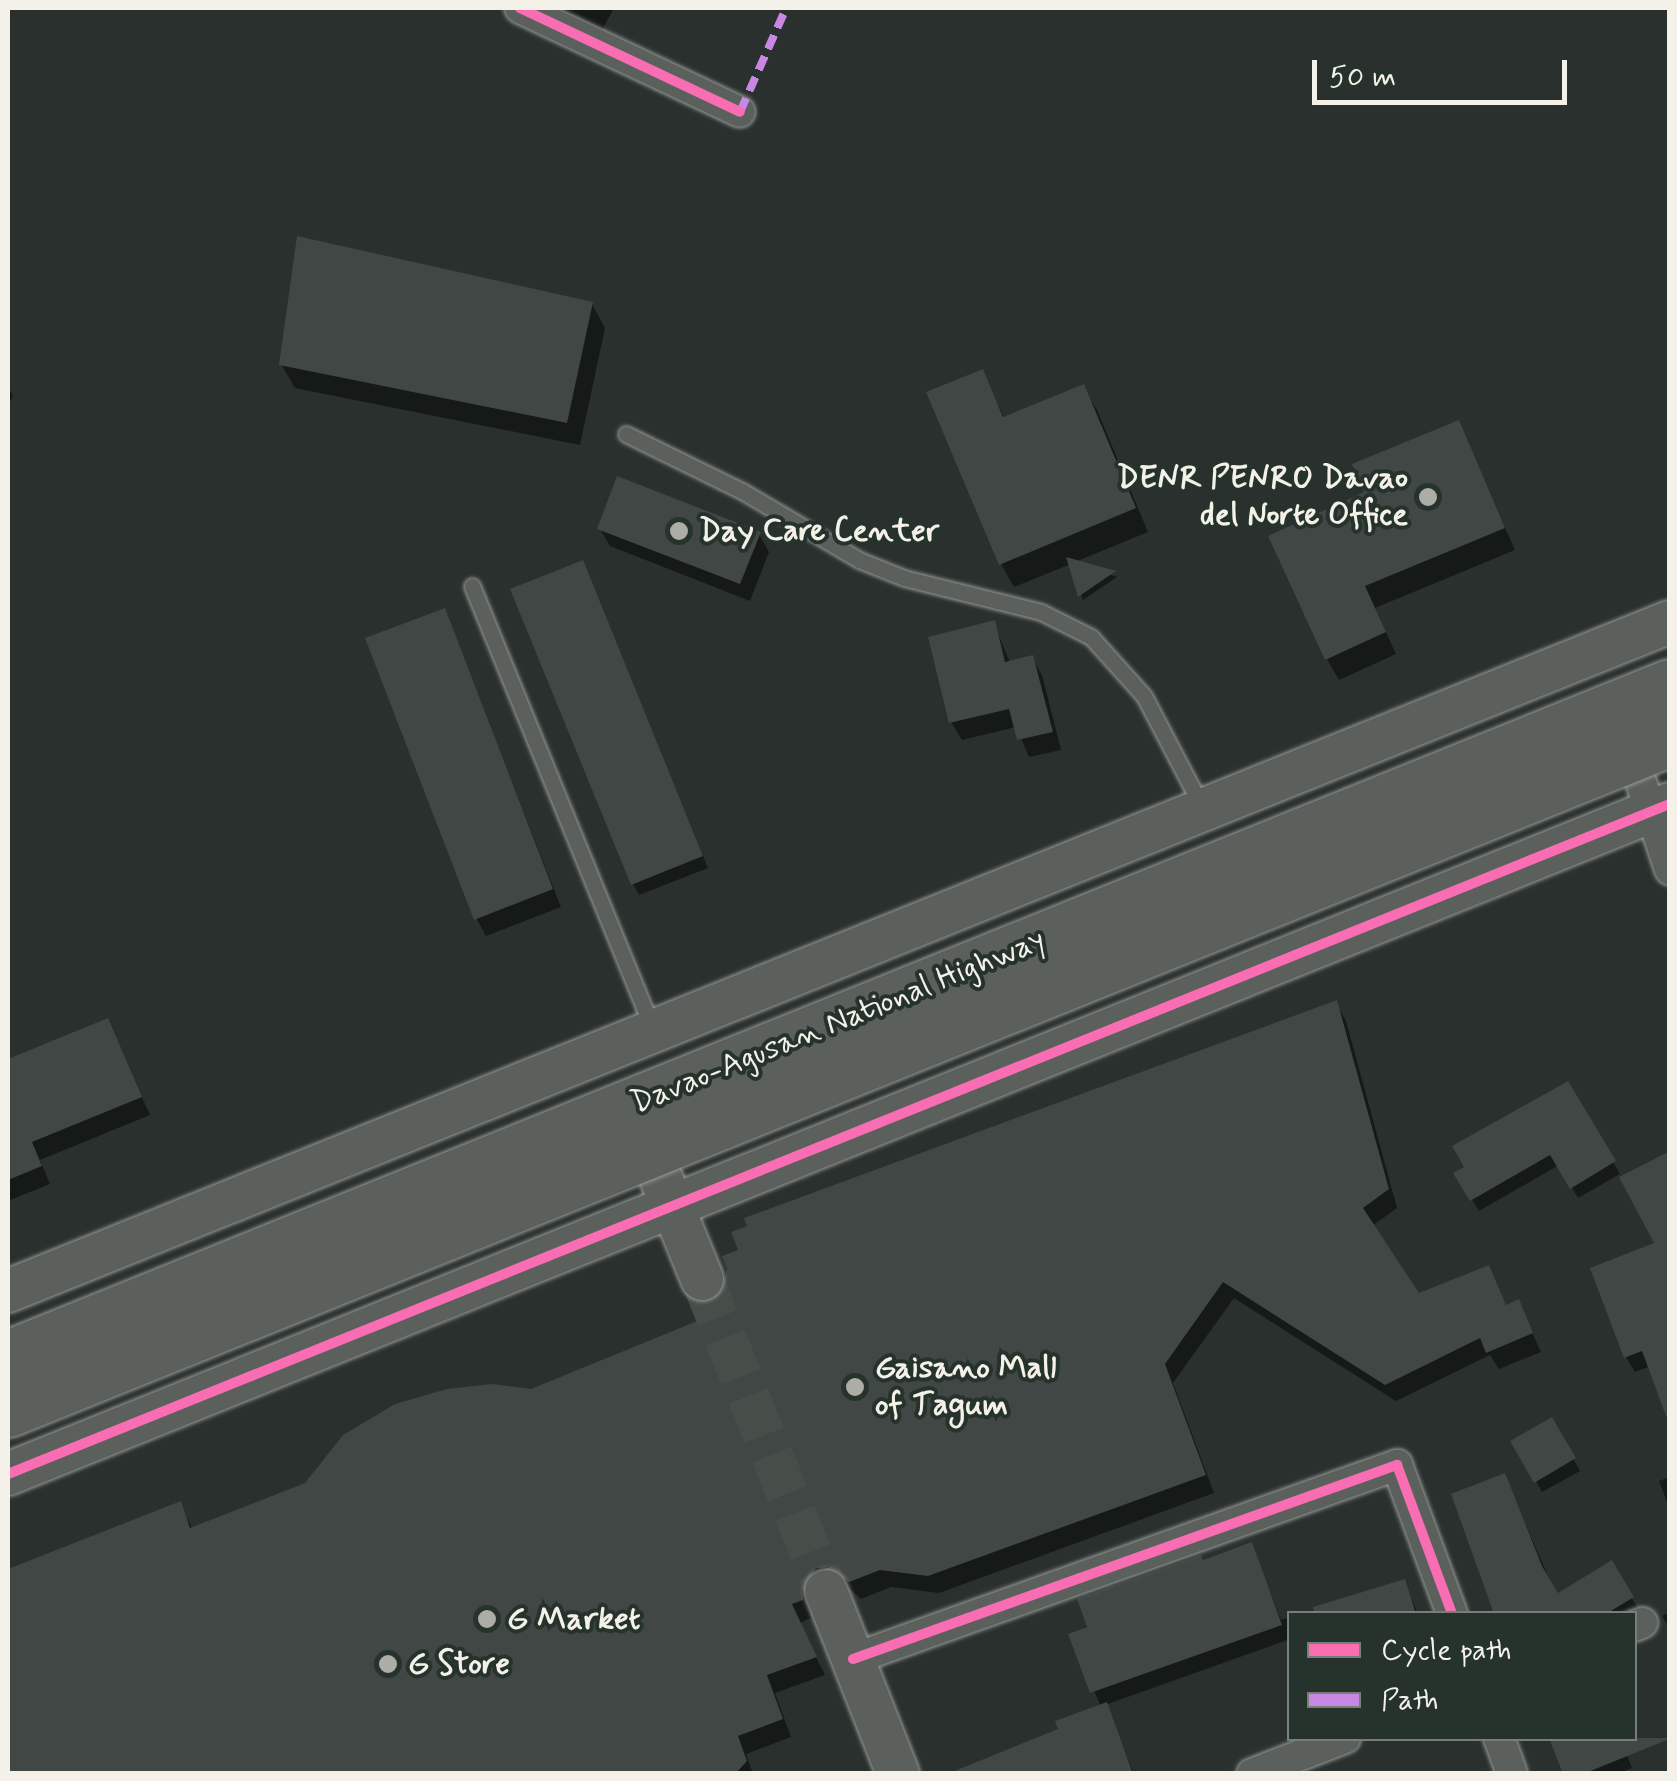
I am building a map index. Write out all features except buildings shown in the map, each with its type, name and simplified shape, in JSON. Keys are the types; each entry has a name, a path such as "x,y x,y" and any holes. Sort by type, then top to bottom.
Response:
{"highway":[{"name":"Davao-Agusan National Highway","path":"8,1358 1670,687"},
{"name":"Davao-Agusan National Highway","path":"8,1408 1653,754"}],"street":[{"path":"520,8 740,112"},
{"path":"8,1292 1670,622"},
{"path":"1653,754 1670,870"},
{"path":"10,1471 1661,807"},
{"path":"656,1166 702,1278"},
{"path":"853,1659 1397,1465 1451,1611"},
{"path":"826,1591 898,1774"},
{"path":"1252,1774 1337,1741"},
{"path":"1500,1741 1512,1774"}],"lane":[{"path":"626,434 742,491 859,560 904,578 1040,612 1092,637 1144,696 1203,809"},
{"path":"472,586 653,1031"}],"tunnel":[{"path":"702,1279 826,1591"}],"marked path":[{"path":"740,112 786,8"}],"cycle path":[{"path":"520,8 740,112"},
{"path":"8,1474 1670,804"},
{"path":"853,1659 1397,1465 1451,1611"}],"place":[{"name":"DENR PENRO Davao del Norte Office","path":"1428,497"},
{"name":"Day Care Center","path":"679,531"},
{"name":"Gaisano Mall of Tagum","path":"855,1387"},
{"name":"G Market","path":"487,1619"},
{"name":"G Store","path":"388,1664"}]}
